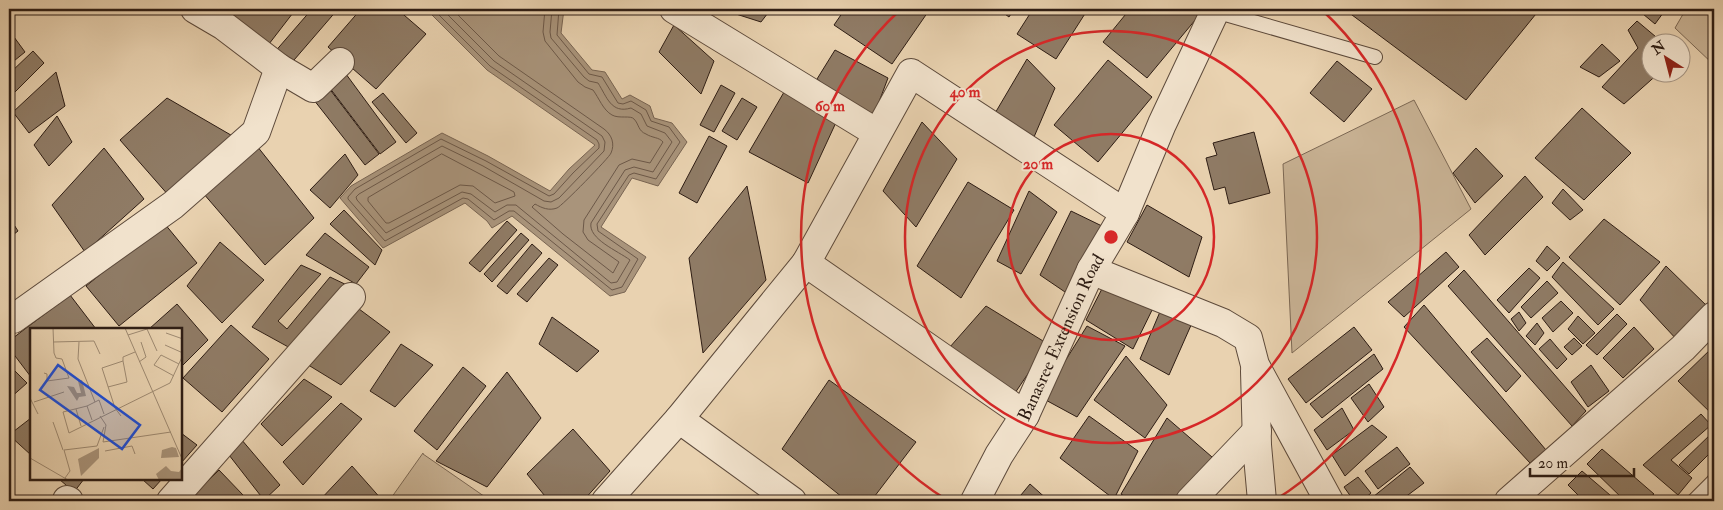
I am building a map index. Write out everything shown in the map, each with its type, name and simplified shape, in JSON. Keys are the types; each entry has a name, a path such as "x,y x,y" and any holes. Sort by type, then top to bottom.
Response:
{"street":[{"path":"195,9 224,26 278,68 313,88 340,62"},
{"path":"674,9 877,133"},
{"name":"Banasree Extension Road","path":"975,501 999,455 1025,415 1091,270 1125,213 1162,124 1214,10"},
{"path":"9,315 13,319 174,205 256,132 278,68"},
{"path":"606,501 678,419 806,263 910,72 1125,213"},
{"path":"806,263 1025,415"},
{"path":"1091,270 1223,322 1248,338 1255,365 1262,501"},
{"path":"171,501 351,297"},
{"path":"1509,501 1683,348 1714,316"},
{"path":"1255,365 1329,501"},
{"path":"678,419 792,501"},
{"path":"1190,501 1257,430"}],"lane":[{"path":"1214,10 1375,57"},
{"path":"1694,501 1714,481"}],"shaded area":[{"path":"1686,9 1714,9 1714,65 1690,42 1690,32 1679,32 1675,28"},
{"path":"1414,100 1471,209 1292,353 1283,164"},
{"path":"423,454 491,501 389,501"}],"water":[{"path":"431,9 564,9 561,33 592,70 605,72 622,99 630,95 650,106 654,118 672,123 687,142 658,186 632,178 601,227 646,257 625,292 610,296 512,216 492,228 487,221 465,203 383,248 340,198 351,186 442,133 488,156 550,191 569,169 595,145 487,70 429,12"}],"building":[{"path":"212,9 296,9 262,53"},
{"path":"312,9 338,9 288,67 273,54"},
{"path":"361,9 397,9 426,34 376,89 328,47"},
{"path":"738,9 771,9 761,22 736,14"},
{"path":"845,9 930,9 892,64 834,25"},
{"path":"998,9 1014,9 1009,17"},
{"path":"1033,9 1088,9 1056,59 1017,34"},
{"path":"1130,9 1197,9 1201,13 1147,78 1103,42"},
{"path":"1344,9 1540,9 1466,100"},
{"path":"1637,9 1666,9 1655,24"},
{"path":"1637,21 1650,32 1640,32 1640,82 1649,82 1624,104 1602,87 1638,48 1628,30"},
{"path":"674,25 714,61 701,94 659,52"},
{"path":"14,37 25,52 9,65 9,42"},
{"path":"1602,44 1620,61 1599,77 1580,67"},
{"path":"835,50 888,78 871,123 817,79"},
{"path":"33,51 44,63 9,98 9,74"},
{"path":"1027,59 1055,88 1031,144 991,120"},
{"path":"1108,60 1152,97 1098,162 1054,125"},
{"path":"1337,61 1372,89 1344,122 1310,93"},
{"path":"343,70 396,142 380,154 326,83"},
{"path":"56,72 65,106 29,133 13,112"},
{"path":"325,83 379,154 365,165 310,95"},
{"path":"721,85 735,93 714,132 700,125"},
{"path":"787,87 839,116 808,183 749,152"},
{"path":"383,93 417,133 406,143 372,102"},
{"path":"167,98 236,138 170,197 120,140"},
{"path":"742,98 757,107 737,140 722,131"},
{"path":"1582,108 1631,153 1584,200 1535,158"},
{"path":"57,116 72,142 49,166 34,145"},
{"path":"922,122 957,159 916,227 883,191"},
{"path":"1254,132 1270,193 1229,204 1225,187 1214,190 1206,158 1217,155 1213,143"},
{"path":"709,136 727,146 697,203 679,193"},
{"path":"257,146 314,218 265,265 203,193"},
{"path":"104,148 144,199 85,252 52,205"},
{"path":"1476,148 1503,176 1475,203 1453,173"},
{"path":"345,154 358,175 330,208 310,190"},
{"path":"1525,176 1543,197 1485,255 1469,235"},
{"path":"968,182 1014,210 961,298 917,266"},
{"path":"747,186 766,280 703,353 689,258"},
{"path":"1563,189 1583,210 1570,220 1552,203"},
{"path":"1029,191 1057,212 1021,274 997,261"},
{"path":"1147,205 1202,237 1189,277 1127,242"},
{"path":"344,210 382,250 375,265 330,224"},
{"path":"1071,211 1104,227 1065,292 1040,275"},
{"path":"9,217 18,231 9,238"},
{"path":"1604,219 1660,262 1620,305 1569,257"},
{"path":"507,221 517,230 480,272 469,263"},
{"path":"164,223 197,263 119,326 86,286"},
{"path":"325,233 369,267 356,284 306,255"},
{"path":"521,233 529,240 492,282 484,274"},
{"path":"220,242 264,280 222,323 187,286"},
{"path":"532,244 542,253 507,294 497,286"},
{"path":"1547,246 1560,258 1547,271 1536,261"},
{"path":"1446,252 1459,267 1404,317 1388,302"},
{"path":"549,258 558,265 527,302 517,294"},
{"path":"1563,262 1614,309 1598,325 1552,277"},
{"path":"301,265 321,274 278,321 287,329 330,277 351,287 292,349 252,327"},
{"path":"1666,266 1710,309 1678,341 1640,300"},
{"path":"1529,268 1540,278 1509,313 1497,300"},
{"path":"1464,270 1586,411 1572,426 1448,286"},
{"path":"1107,279 1155,304 1133,349 1086,320"},
{"path":"1547,281 1558,293 1531,318 1521,307"},
{"path":"70,295 95,328 30,328 30,376 9,348 9,341"},
{"path":"1561,301 1573,313 1553,332 1542,318"},
{"path":"351,303 390,332 341,385 305,363"},
{"path":"177,304 208,340 182,366 182,328 150,328"},
{"path":"1424,305 1546,450 1530,463 1404,327"},
{"path":"986,306 1048,344 1013,396 942,356"},
{"path":"1162,307 1192,323 1169,375 1140,359"},
{"path":"1519,312 1526,323 1519,331 1511,319"},
{"path":"1617,314 1627,324 1597,355 1586,345"},
{"path":"1578,316 1595,333 1583,344 1568,329"},
{"path":"552,317 599,351 577,372 539,344"},
{"path":"1537,323 1544,333 1535,345 1526,336"},
{"path":"231,325 269,359 222,412 183,378"},
{"path":"1087,326 1125,346 1077,417 1042,398"},
{"path":"1354,327 1372,350 1306,403 1288,379"},
{"path":"1634,327 1654,349 1623,378 1603,358"},
{"path":"1487,338 1521,376 1506,392 1471,352"},
{"path":"1574,338 1582,346 1572,355 1564,347"},
{"path":"1550,339 1567,359 1557,369 1539,349"},
{"path":"401,344 433,365 395,407 370,391"},
{"path":"1714,346 1714,416 1678,381"},
{"path":"1374,354 1383,369 1322,418 1310,404"},
{"path":"1126,356 1167,405 1145,438 1094,400"},
{"path":"9,365 27,383 9,399"},
{"path":"1591,365 1609,391 1588,407 1571,382"},
{"path":"463,367 486,386 437,450 414,431"},
{"path":"507,372 541,418 487,487 436,461"},
{"path":"304,379 332,397 282,446 261,424"},
{"path":"829,380 916,442 871,501 847,501 782,449"},
{"path":"1369,384 1384,407 1368,422 1351,398"},
{"path":"341,403 362,419 303,485 283,462"},
{"path":"1342,408 1354,430 1327,450 1314,430"},
{"path":"1701,414 1711,425 1671,460 1692,478 1678,495 1643,465"},
{"path":"1089,416 1138,451 1114,499 1060,458"},
{"path":"1167,418 1212,457 1182,501 1131,501 1121,494"},
{"path":"30,419 30,454 9,435"},
{"path":"1372,425 1387,437 1345,476 1332,455"},
{"path":"573,429 610,471 583,501 549,501 527,474"},
{"path":"1714,431 1714,449 1689,474 1679,465"},
{"path":"182,434 197,445 182,462"},
{"path":"241,439 280,485 264,500 229,455"},
{"path":"1397,447 1410,464 1378,489 1365,471"},
{"path":"1602,449 1654,494 1645,501 1625,501 1587,464"},
{"path":"352,466 383,501 319,501"},
{"path":"1410,467 1424,483 1400,501 1368,501"},
{"path":"219,470 243,495 238,501 188,501"},
{"path":"1582,471 1617,501 1584,501 1568,485"},
{"path":"1358,477 1371,493 1362,501 1354,501 1344,487"},
{"path":"60,480 83,480 74,492"},
{"path":"143,480 161,480 153,489"},
{"path":"1030,484 1049,501 1016,501"}]}
